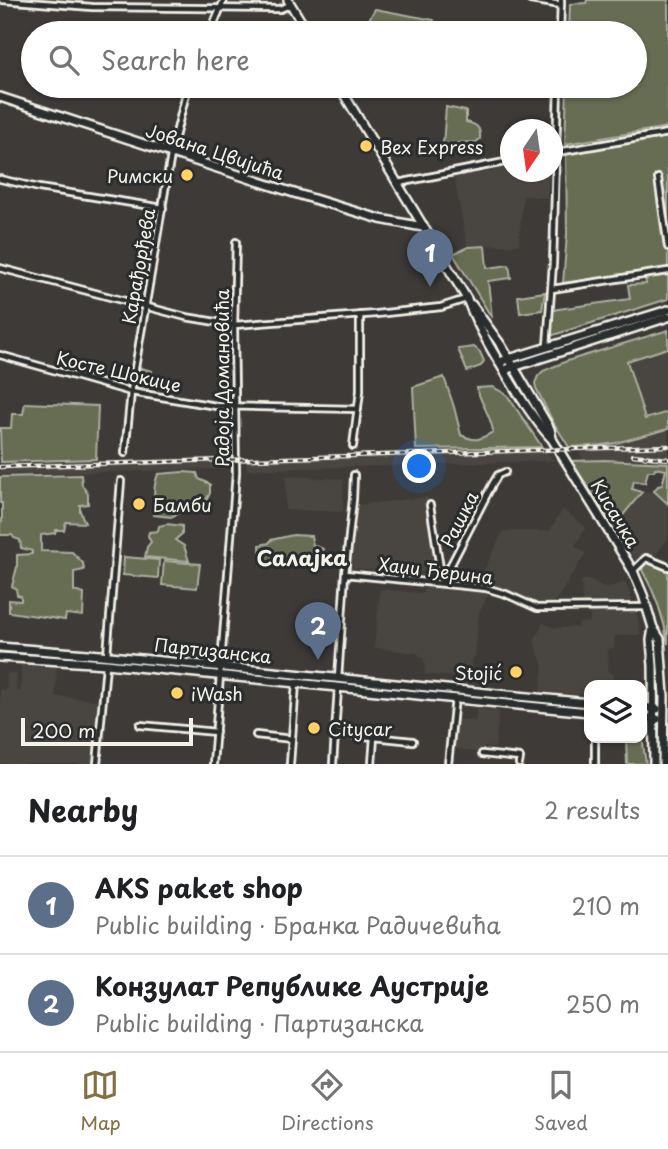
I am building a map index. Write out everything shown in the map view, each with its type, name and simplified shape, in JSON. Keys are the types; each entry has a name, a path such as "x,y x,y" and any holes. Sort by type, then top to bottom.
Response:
{"main road":[{"path":"289,2 301,21"},
{"name":"Јована Цвијића","path":"0,97 371,216 423,228"},
{"name":"Кисачка","path":"346,98 467,299 488,325 514,367 550,429 552,439"},
{"name":"Кисачка","path":"467,299 499,362 552,439 633,571 653,628 660,639 666,710 663,764"},
{"path":"499,362 668,310"},
{"path":"504,370 668,317"},
{"path":"653,628 654,764"},
{"name":"Партизанска","path":"0,647 338,683 584,704"},
{"name":"Партизанска","path":"0,657 107,660"},
{"name":"Партизанска","path":"221,671 296,683 338,683 584,711"},
{"path":"647,707 666,710"},
{"path":"647,718 666,721"}],"street":[{"path":"2,0 92,6 280,9 289,2"},
{"path":"215,21 224,0"},
{"path":"530,0 561,3 560,21"},
{"name":"Карађорђева","path":"125,453 131,392 172,154 185,98"},
{"path":"556,119 557,98"},
{"path":"563,150 668,133"},
{"path":"397,183 500,163"},
{"path":"658,178 668,247"},
{"path":"0,179 163,208"},
{"path":"547,347 552,289 554,182"},
{"name":"Радоја Домановића","path":"213,764 236,473 236,242"},
{"path":"0,268 186,317 234,325 441,307 467,299"},
{"path":"552,289 668,271"},
{"path":"353,446 358,409 360,316"},
{"name":"Косте Шокице","path":"0,355 131,392 216,406 358,409"},
{"name":"Рашка","path":"442,582 492,485 498,475 505,472"},
{"path":"333,764 354,475"},
{"path":"97,764 121,481"},
{"path":"430,505 442,582"},
{"path":"633,571 646,558 668,567"},
{"name":"Хаџи Ђерина","path":"345,574 442,582 495,590 537,608 647,607"},
{"path":"290,764 296,683"},
{"path":"448,764 455,698"},
{"path":"140,725 216,732"},
{"path":"335,733 413,741"},
{"path":"256,735 292,739"},
{"path":"372,764 374,737"},
{"path":"595,764 596,743"},
{"path":"482,754 520,758 519,764"}],"shaded area":[{"path":"500,169 500,182 548,182 547,198 523,196 519,245 467,246 454,178"},
{"path":"668,348 668,412 645,419 627,361"},
{"path":"668,429 668,463 583,460 577,447 616,443"},
{"path":"543,448 554,461 247,470 246,457"},
{"path":"225,457 225,469 0,475 0,464"},
{"path":"286,476 344,479 343,512 285,510"},
{"path":"654,491 668,504 668,539 650,562 643,565 642,570 611,522 619,519 642,492"},
{"path":"428,497 437,575 352,568 356,505"},
{"path":"563,509 586,527 575,546 586,553 554,604 537,604 480,578 503,531 549,531"},
{"path":"581,580 592,580 605,588 626,582 634,605 582,604"},
{"path":"424,584 485,591 488,595 479,613 470,679 424,674 425,661 417,653 374,648 380,589 423,593"},
{"path":"590,610 636,610 641,635 615,636 614,648 608,648 609,673 613,673 614,679 625,680 584,680 584,695 540,692 543,667 534,641 543,623 555,628 578,627 579,623 590,622"},
{"path":"21,665 57,668 55,696 97,700 92,764 0,764 0,689 6,690 7,673 17,673 16,691 21,691"},
{"path":"477,708 499,711 495,748 484,747 482,753 452,748 455,719 475,721"}],"green space":[{"path":"587,0 668,0 668,127 565,144 567,98 647,98 647,21 569,21 570,4 586,3"},
{"path":"375,9 434,20 434,21 368,21"},
{"path":"446,107 466,111 466,122 477,127 480,139 476,142 458,143 442,157 437,155 437,152 443,144"},
{"path":"668,137 668,269 563,283 567,234 566,154"},
{"path":"485,246 487,268 509,265 511,278 488,281 492,318 453,254 468,247"},
{"path":"668,274 668,299 550,336 552,310 630,299 628,285 646,284 645,277"},
{"path":"545,292 542,310 520,313 518,296"},
{"path":"668,330 668,348 627,361 645,419 668,412 668,429 616,443 569,447 536,388 538,376 543,371 567,361"},
{"path":"474,347 484,361 481,366 467,371 458,349"},
{"path":"141,368 152,371 148,389 137,387"},
{"path":"444,377 461,435 477,439 493,432 477,388 493,387 507,395 542,447 416,449 413,387"},
{"path":"25,403 98,406 96,459 1,462 0,428 11,428 12,414 23,414"},
{"path":"571,461 668,463 668,504 654,491 662,485 666,470 655,468 654,471 648,471 645,483 634,481 632,489 642,492 619,520 611,522"},
{"path":"197,473 199,479 210,484 210,493 205,503 186,504 185,510 171,517 154,515 154,489 158,474"},
{"path":"81,475 82,485 88,494 88,504 80,505 85,523 66,522 64,530 41,535 41,551 72,552 83,563 84,570 74,572 74,591 84,594 83,616 66,614 65,620 9,612 9,600 21,601 21,596 17,595 12,586 17,555 32,554 32,551 21,548 20,540 12,535 0,535 0,477"},
{"path":"159,526 182,526 182,534 175,540 184,546 189,561 145,557 151,542 149,532 158,531"},
{"path":"293,535 311,536 313,545 323,549 324,557 337,559 336,565 313,559 291,560 286,565 261,565 260,545"},
{"path":"124,557 159,560 158,578 123,575"},
{"path":"164,561 200,564 197,588 162,585"},
{"path":"646,562 668,571 668,644 658,606 642,570"},
{"path":"626,743 643,743 646,764 627,764"}],"railway":[{"path":"0,467 668,446"},
{"path":"633,455 668,459"}],"place":[{"name":"Bex Express","path":"366,146"},
{"name":"Римски","path":"187,175"},
{"name":"AKS paket shop","path":"430,287"},
{"name":"Бамби","path":"139,504"},
{"name":"Конзулат Републике Аустрије","path":"318,660"},
{"name":"Stojić","path":"516,672"},
{"name":"iWash","path":"177,693"},
{"name":"Citycar","path":"314,728"}],"district":[{"name":"Салајка","path":"302,557"}]}
